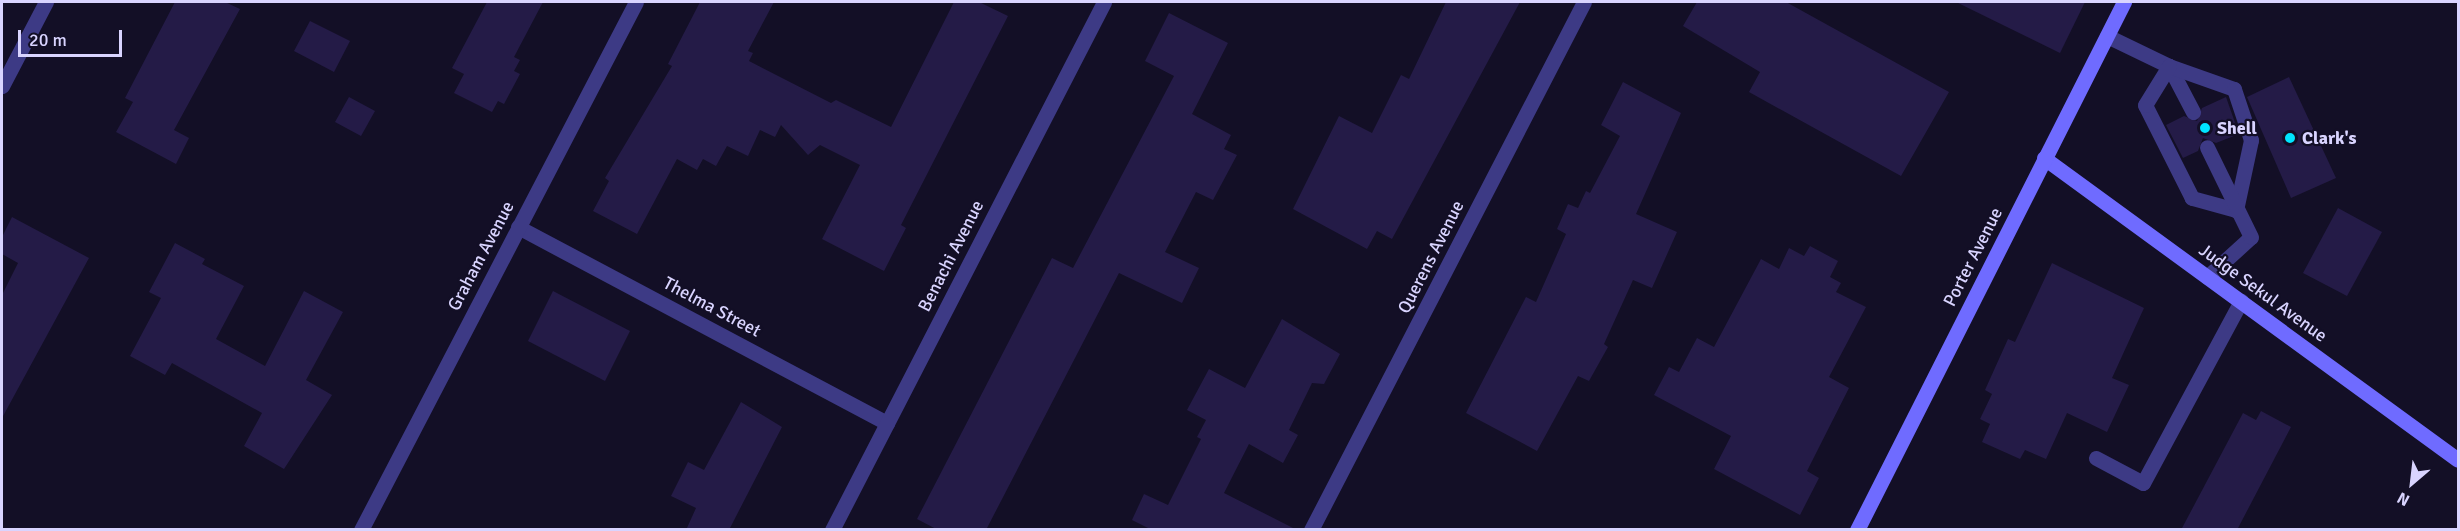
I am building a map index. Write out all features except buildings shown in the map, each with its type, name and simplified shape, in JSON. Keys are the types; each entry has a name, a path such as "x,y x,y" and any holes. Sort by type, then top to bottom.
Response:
{"main road":[{"name":"Porter Avenue","path":"1857,530 2124,2"},
{"name":"Judge Sekul Avenue","path":"2044,159 2458,460"}],"street":[{"path":"2,86 46,2"},
{"name":"Graham Avenue","path":"361,530 636,2"},
{"name":"Benachi Avenue","path":"832,530 1104,2"},
{"name":"Querens Avenue","path":"1311,530 1584,2"},
{"path":"2107,36 2169,66 2234,89 2251,140 2236,210"},
{"path":"2169,66 2193,112"},
{"path":"2169,66 2145,105 2192,198 2236,210"},
{"path":"2207,147 2251,237 2207,277"},
{"name":"Thelma Street","path":"518,227 887,423"},
{"path":"2096,458 2143,483 2241,301"}],"place":[{"name":"Shell","path":"2205,128"},
{"name":"Clark's","path":"2290,138"}]}
